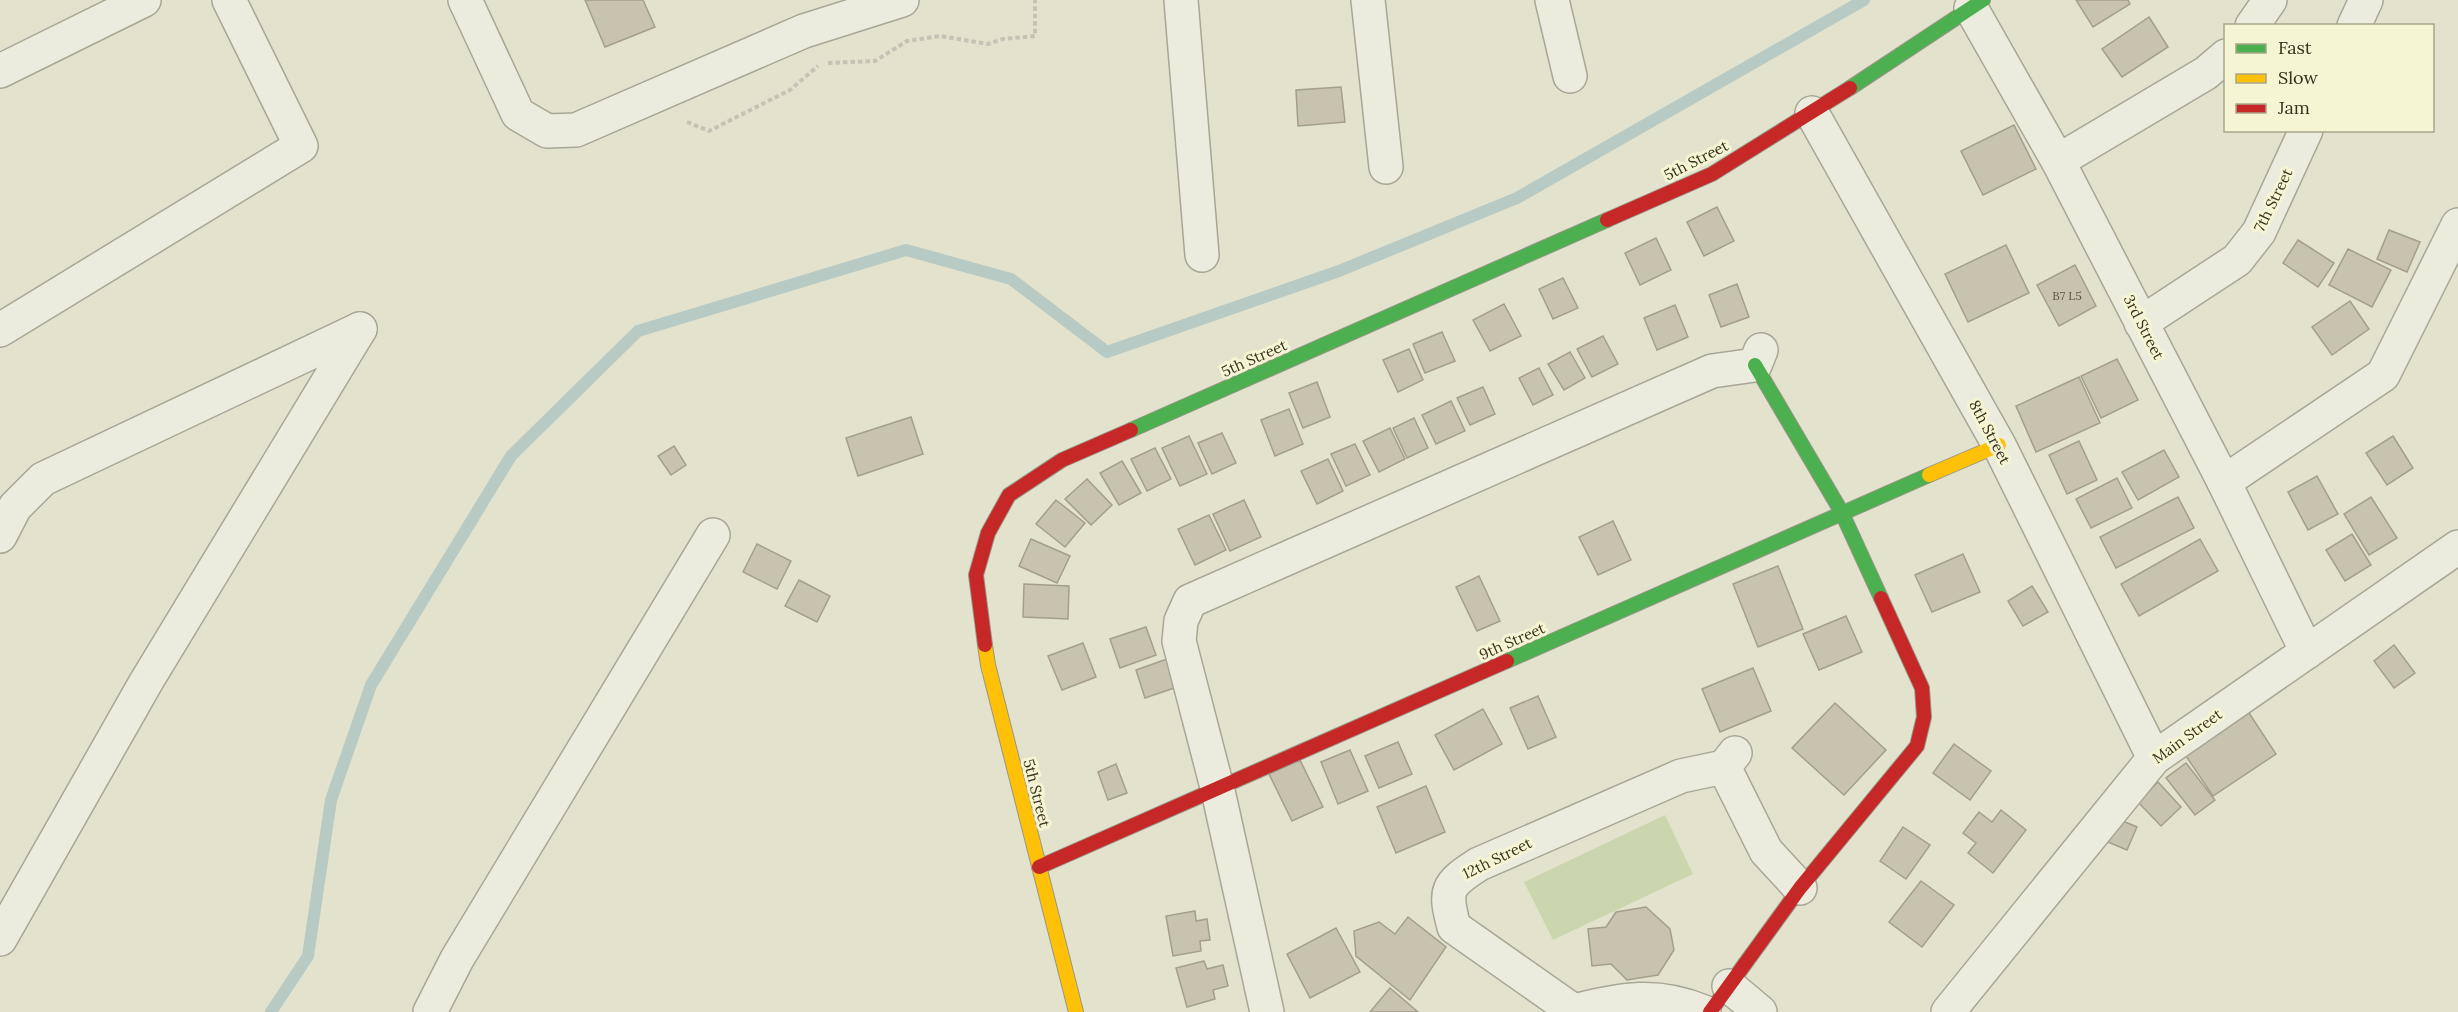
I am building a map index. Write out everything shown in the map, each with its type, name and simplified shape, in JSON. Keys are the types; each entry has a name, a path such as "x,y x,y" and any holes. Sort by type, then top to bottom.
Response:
{"street":[{"path":"0,71 144,0"},
{"path":"0,330 301,146 229,0"},
{"path":"465,0 518,114 547,131 576,130 804,31 902,0"},
{"path":"1181,0 1202,255"},
{"path":"1368,0 1386,167"},
{"path":"1552,0 1570,76"},
{"path":"2253,24 2270,0"},
{"path":"2355,24 2366,0"},
{"name":"5th Street","path":"1076,1012 988,665 976,575 988,533 1009,495 1062,460 1712,174 1812,113 1977,4"},
{"name":"3rd Street","path":"1977,4 2224,482 2307,652"},
{"path":"2058,161 2206,73 2224,58"},
{"name":"8th Street","path":"1812,113 1999,445 2154,758"},
{"name":"7th Street","path":"2141,323 2237,260 2259,232 2305,132"},
{"path":"2224,482 2383,375 2458,225"},
{"path":"0,536 15,507 44,479 360,329 146,682 0,939"},
{"path":"1267,1012 1218,791 1179,641 1181,621 1190,601 1712,371 1758,357 1841,511 1922,688 1924,717 1917,746 1800,888 1710,1012"},
{"name":"9th Street","path":"1039,867 1218,791 1841,511 1999,445"},
{"path":"430,1012 457,958 713,535"},
{"name":"Main Street","path":"1948,1012 2154,758 2458,548"},
{"name":"12th Street","path":"1574,1012 1454,927 1446,900 1456,879 1479,864 1681,776 1730,760 1766,851 1800,888"},
{"path":"1729,986 1760,1012"},
{"path":"1574,1012 1631,998 1652,998 1687,1005 1704,1012"}],"path":[{"path":"662,92 681,120 709,131 790,90 821,63 875,61 907,41 940,36 988,44 1003,39 1035,36 1035,0"}],"green space":[{"path":"1665,815 1693,874 1553,940 1524,882"}],"building":[{"path":"585,0 643,0 655,27 605,47"},
{"path":"2076,0 2128,0 2130,4 2093,27"},
{"path":"2149,17 2168,47 2122,77 2102,49"},
{"path":"1341,87 1345,122 1298,126 1296,90"},
{"path":"2014,125 2036,169 1983,195 1961,151"},
{"path":"1717,207 1734,241 1704,256 1687,222"},
{"path":"2389,230 2420,242 2407,272 2377,259"},
{"path":"1656,238 1671,270 1640,285 1625,253"},
{"path":"2298,240 2334,263 2318,287 2283,263"},
{"path":"2006,245 2029,293 1968,322 1945,274"},
{"path":"2348,249 2391,270 2372,307 2329,285"},
{"path":"2075,265 2096,306 2059,326 2037,285"},
{"path":"1563,278 1578,308 1553,319 1539,289"},
{"path":"1737,284 1749,317 1721,327 1709,295"},
{"path":"2350,301 2369,329 2332,355 2312,327"},
{"path":"1504,304 1521,336 1490,351 1473,320"},
{"path":"1675,305 1688,337 1657,350 1644,318"},
{"path":"1442,332 1455,361 1425,373 1413,344"},
{"path":"1603,336 1618,364 1592,377 1577,349"},
{"path":"1409,349 1423,380 1398,392 1383,360"},
{"path":"1570,352 1585,378 1564,390 1548,364"},
{"path":"2117,359 2138,400 2101,418 2081,376"},
{"path":"1539,368 1553,395 1533,405 1519,378"},
{"path":"2079,377 2100,423 2036,452 2016,406"},
{"path":"1317,382 1330,417 1303,428 1289,393"},
{"path":"1483,387 1495,414 1470,425 1457,398"},
{"path":"1451,401 1465,431 1436,444 1422,415"},
{"path":"1289,409 1303,444 1275,456 1261,420"},
{"path":"911,417 923,454 858,476 846,438"},
{"path":"1414,418 1428,448 1407,458 1393,428"},
{"path":"1390,428 1405,459 1379,472 1363,441"},
{"path":"1222,433 1236,463 1212,474 1198,443"},
{"path":"1189,436 1207,474 1180,486 1162,448"},
{"path":"2393,436 2413,468 2387,485 2366,453"},
{"path":"2079,441 2097,480 2067,494 2049,455"},
{"path":"1355,444 1370,475 1346,486 1331,454"},
{"path":"674,446 686,465 671,475 658,456"},
{"path":"1155,448 1171,479 1147,491 1131,459"},
{"path":"2164,450 2179,477 2138,500 2122,472"},
{"path":"1328,459 1343,491 1317,504 1301,471"},
{"path":"1122,461 1141,493 1119,505 1100,473"},
{"path":"2317,476 2338,514 2308,530 2288,492"},
{"path":"2117,478 2132,508 2091,528 2076,499"},
{"path":"1087,479 1112,505 1091,525 1065,499"},
{"path":"2178,497 2194,528 2116,568 2100,537"},
{"path":"2371,497 2397,538 2369,555 2344,514"},
{"path":"1056,500 1085,523 1065,547 1036,524"},
{"path":"1244,500 1261,537 1230,551 1213,514"},
{"path":"1209,515 1226,550 1195,565 1178,529"},
{"path":"1613,521 1631,560 1598,575 1579,537"},
{"path":"2352,534 2371,565 2345,581 2326,550"},
{"path":"1031,539 1070,556 1057,583 1019,566"},
{"path":"2200,539 2218,571 2139,616 2121,584"},
{"path":"757,544 791,561 777,589 743,572"},
{"path":"1963,554 1980,592 1932,612 1915,575"},
{"path":"1778,566 1803,629 1758,647 1733,584"},
{"path":"1479,576 1500,621 1477,631 1456,587"},
{"path":"799,580 830,596 817,622 785,606"},
{"path":"1024,584 1069,586 1068,619 1023,617"},
{"path":"2032,586 2048,612 2023,626 2008,601"},
{"path":"1846,616 1862,652 1819,670 1803,634"},
{"path":"1146,627 1156,655 1120,668 1110,639"},
{"path":"1083,643 1096,677 1062,690 1048,656"},
{"path":"2394,645 2415,673 2394,688 2374,661"},
{"path":"1167,659 1177,687 1145,698 1136,670"},
{"path":"1753,668 1771,711 1720,732 1702,689"},
{"path":"1538,696 1556,737 1528,749 1510,708"},
{"path":"1835,703 1886,750 1844,795 1792,748"},
{"path":"1483,709 1502,744 1454,770 1435,735"},
{"path":"2249,713 2276,754 2213,796 2186,756"},
{"path":"1398,742 1412,774 1379,788 1365,756"},
{"path":"1954,744 1991,771 1970,800 1933,773"},
{"path":"1350,750 1368,791 1338,804 1321,762"},
{"path":"1300,760 1323,807 1292,821 1269,774"},
{"path":"2186,763 2215,800 2195,815 2166,778"},
{"path":"1116,764 1127,793 1108,800 1098,772"},
{"path":"2158,782 2181,807 2161,826 2138,802"},
{"path":"1426,786 1445,832 1396,853 1377,807"},
{"path":"2001,810 2026,830 1993,873 1968,853 1976,843 1963,833 1979,812 1992,822"},
{"path":"2118,819 2137,827 2127,850 2108,842"},
{"path":"1903,827 1930,845 1906,879 1880,861"},
{"path":"1921,881 1954,905 1922,947 1889,922"},
{"path":"1646,907 1670,929 1674,950 1658,975 1627,980 1611,964 1592,966 1588,929 1606,927 1616,912"},
{"path":"1195,911 1196,921 1207,919 1210,940 1200,941 1201,951 1173,956 1166,916"},
{"path":"1408,917 1446,947 1410,1000 1356,956 1354,931 1379,922 1395,934"},
{"path":"1336,928 1360,972 1310,998 1287,954"},
{"path":"1204,961 1207,969 1223,965 1228,986 1213,990 1215,999 1187,1007 1176,968"},
{"path":"1390,988 1418,1012 1370,1012"}],"waterway":[{"path":"271,1012 308,956 331,800 371,685 511,456 638,331 906,250 1011,279 1107,352 1339,271 1517,198 1864,0"}],"traffic: fast":[{"path":"1850,88 1983,0"},
{"path":"1131,430 1607,220"},
{"path":"1755,365 1841,511 1881,598"},
{"path":"1507,661 1929,475"}],"traffic: slow":[{"path":"1929,475 1999,445"},
{"path":"985,645 988,665 1076,1012"}],"traffic: jam":[{"path":"1607,220 1712,174 1850,88"},
{"path":"985,645 976,575 988,533 1009,495 1062,460 1131,430"},
{"path":"1710,1012 1800,888 1917,746 1924,717 1922,688 1881,598"},
{"path":"1039,867 1507,661"}]}
